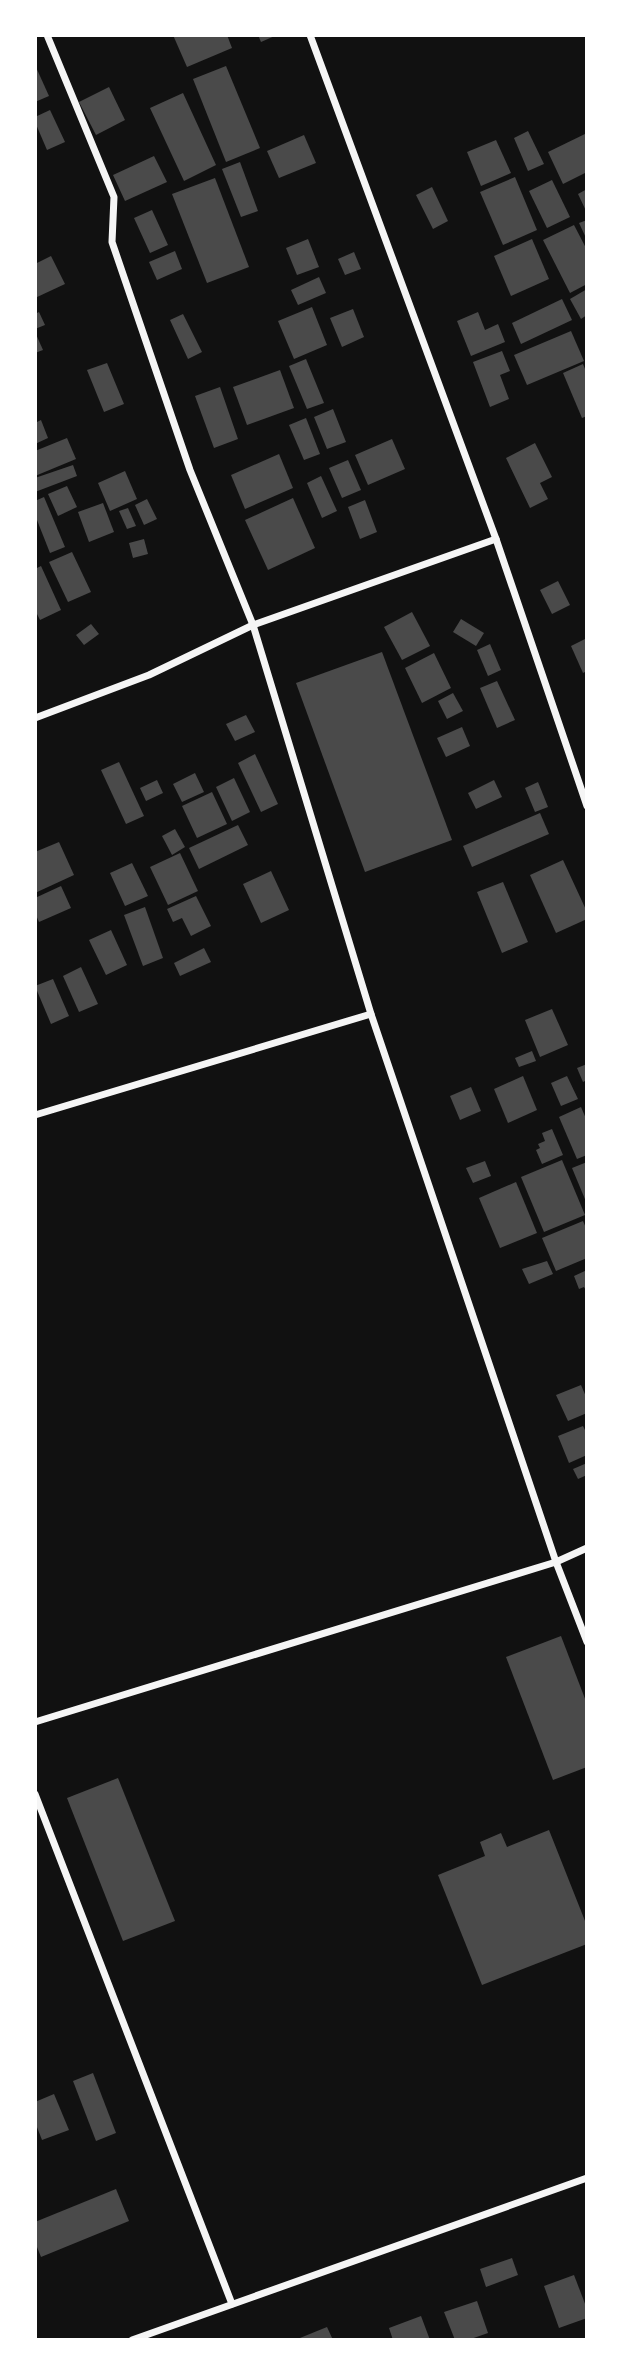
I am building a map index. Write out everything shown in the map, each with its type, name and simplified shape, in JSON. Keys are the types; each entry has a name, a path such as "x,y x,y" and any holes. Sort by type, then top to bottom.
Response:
{"street":[{"path":"47,35 114,197 112,242 190,470 253,625 371,1014 556,1562 587,1642"},
{"path":"310,35 496,539 587,806"},
{"path":"35,718 149,675 253,625 496,539"},
{"path":"35,1115 371,1014"},
{"path":"35,1722 556,1562 587,1548"},
{"path":"35,1794 232,2304"},
{"path":"132,2340 587,2178"}],"building":[{"path":"173,35 227,35 232,48 187,67"},
{"path":"258,35 277,35 261,42"},
{"path":"35,65 49,96 35,102"},
{"path":"226,66 260,148 226,162 193,79"},
{"path":"109,87 125,120 96,135 79,102"},
{"path":"183,93 216,165 184,181 150,108"},
{"path":"50,110 65,142 47,150 35,117"},
{"path":"528,131 544,164 528,171 514,138"},
{"path":"587,133 587,172 563,184 548,152"},
{"path":"304,135 316,163 279,178 267,151"},
{"path":"496,140 511,173 481,186 467,152"},
{"path":"154,156 167,182 125,201 113,175"},
{"path":"240,162 258,211 241,217 222,169"},
{"path":"515,177 537,230 503,245 480,192"},
{"path":"215,178 249,267 207,283 172,194"},
{"path":"552,180 570,217 547,228 529,191"},
{"path":"432,187 448,221 433,229 416,195"},
{"path":"587,189 587,213 578,194"},
{"path":"152,210 168,245 150,253 134,218"},
{"path":"587,220 587,240 579,223"},
{"path":"574,225 587,250 587,284 570,293 543,240"},
{"path":"308,239 319,267 297,275 286,248"},
{"path":"532,239 549,279 511,296 494,256"},
{"path":"175,251 182,269 157,280 149,262"},
{"path":"354,252 361,269 345,275 338,259"},
{"path":"51,256 65,284 35,298 35,264"},
{"path":"319,277 326,293 298,305 291,290"},
{"path":"587,289 587,315 581,319 570,299"},
{"path":"562,299 572,320 521,344 512,323"},
{"path":"312,307 327,345 294,359 278,321"},
{"path":"353,309 364,337 342,347 330,318"},
{"path":"39,312 45,325 35,329 35,314"},
{"path":"478,312 485,330 498,324 505,342 471,356 457,321"},
{"path":"183,314 202,352 188,359 170,320"},
{"path":"571,331 584,361 527,385 514,355"},
{"path":"35,332 43,350 35,353"},
{"path":"502,351 510,371 500,375 509,399 490,407 473,362"},
{"path":"306,359 324,403 307,409 289,366"},
{"path":"107,363 124,404 104,412 87,370"},
{"path":"583,364 587,374 587,416 582,418 563,373"},
{"path":"280,370 294,408 247,425 233,387"},
{"path":"220,387 238,439 214,448 195,396"},
{"path":"333,409 346,442 327,449 314,417"},
{"path":"306,418 320,454 304,460 289,425"},
{"path":"41,420 48,438 35,444 35,423"},
{"path":"67,438 76,459 35,476 35,451"},
{"path":"392,439 405,469 368,485 355,455"},
{"path":"535,443 552,477 540,483 548,499 530,508 506,458"},
{"path":"279,454 293,488 245,509 231,475"},
{"path":"348,460 361,490 342,498 329,468"},
{"path":"73,465 77,476 35,492 35,478"},
{"path":"125,471 137,499 110,511 98,483"},
{"path":"321,476 337,511 322,518 307,483"},
{"path":"67,486 77,507 58,516 48,494"},
{"path":"44,497 65,547 50,553 35,515 35,501"},
{"path":"293,498 315,548 268,570 245,520"},
{"path":"147,499 157,519 144,525 135,505"},
{"path":"365,500 377,532 360,539 348,507"},
{"path":"103,503 114,532 89,542 78,512"},
{"path":"128,508 136,526 127,529 119,511"},
{"path":"144,539 148,554 133,558 129,543"},
{"path":"72,552 91,592 68,602 49,562"},
{"path":"41,566 61,610 40,620 35,610 35,569"},
{"path":"558,581 570,605 552,614 540,590"},
{"path":"412,612 430,646 402,660 384,627"},
{"path":"461,619 484,633 476,646 453,632"},
{"path":"91,624 99,634 84,645 76,635"},
{"path":"587,638 587,671 583,673 571,646"},
{"path":"490,644 501,670 488,676 477,650"},
{"path":"382,652 452,840 365,872 296,683"},
{"path":"434,653 451,688 422,703 405,668"},
{"path":"497,681 515,720 497,728 480,688"},
{"path":"453,693 463,711 447,719 438,701"},
{"path":"246,715 255,732 235,741 226,724"},
{"path":"462,727 470,746 446,757 437,738"},
{"path":"255,754 278,804 261,812 238,763"},
{"path":"119,762 144,816 126,824 101,770"},
{"path":"195,773 204,792 182,802 173,784"},
{"path":"234,778 250,812 232,821 216,787"},
{"path":"157,780 163,793 146,801 140,788"},
{"path":"494,780 502,797 476,809 468,793"},
{"path":"538,782 548,807 535,812 525,788"},
{"path":"212,792 227,824 197,838 182,806"},
{"path":"540,813 549,834 472,867 463,846"},
{"path":"238,825 248,845 199,869 189,848"},
{"path":"175,829 185,847 172,855 162,836"},
{"path":"59,842 74,875 35,893 35,852"},
{"path":"180,853 198,891 168,905 150,867"},
{"path":"563,860 587,912 587,919 556,933 530,875"},
{"path":"132,863 148,896 125,906 110,873"},
{"path":"271,871 289,910 261,923 243,884"},
{"path":"503,882 528,942 502,953 477,892"},
{"path":"61,886 71,908 39,922 35,913 35,898"},
{"path":"196,896 211,926 191,936 182,918 173,922 167,909"},
{"path":"145,907 163,958 143,966 124,915"},
{"path":"111,930 127,965 106,975 89,940"},
{"path":"204,948 211,962 180,976 174,963"},
{"path":"81,967 98,1004 79,1012 63,976"},
{"path":"53,979 69,1016 51,1024 35,986"},
{"path":"552,1009 568,1045 540,1057 525,1020"},
{"path":"532,1051 536,1061 519,1067 515,1058"},
{"path":"587,1064 587,1080 583,1082 577,1068"},
{"path":"523,1076 537,1110 508,1123 494,1089"},
{"path":"567,1076 578,1099 561,1106 551,1083"},
{"path":"471,1087 481,1111 460,1120 450,1096"},
{"path":"581,1107 587,1121 587,1155 577,1159 559,1117"},
{"path":"552,1129 563,1155 542,1164 536,1150 540,1148 538,1144 545,1141 542,1133"},
{"path":"562,1160 585,1215 544,1232 521,1177"},
{"path":"485,1161 491,1176 473,1183 466,1168"},
{"path":"587,1162 587,1204 572,1168"},
{"path":"516,1182 537,1233 500,1248 479,1198"},
{"path":"583,1221 587,1230 587,1258 556,1271 542,1238"},
{"path":"547,1261 553,1274 529,1284 522,1269"},
{"path":"587,1270 587,1292 584,1287 579,1289 574,1276"},
{"path":"581,1385 587,1399 587,1413 568,1421 556,1395"},
{"path":"583,1426 587,1434 587,1455 569,1463 558,1436"},
{"path":"587,1463 587,1475 578,1479 573,1469"},
{"path":"561,1636 587,1704 587,1767 553,1780 506,1657"},
{"path":"118,1778 175,1921 123,1941 67,1798"},
{"path":"549,1830 587,1926 587,1944 482,1985 438,1875 485,1856 480,1842 501,1833 507,1847"},
{"path":"93,2073 116,2133 96,2141 73,2081"},
{"path":"54,2094 69,2130 42,2140 35,2122 35,2102"},
{"path":"116,2189 129,2221 41,2257 35,2242 35,2222"},
{"path":"512,2258 518,2275 486,2287 480,2269"},
{"path":"574,2275 587,2309 587,2318 559,2328 544,2286"},
{"path":"477,2301 488,2333 468,2340 455,2340 444,2312"},
{"path":"421,2316 430,2340 393,2340 389,2328"},
{"path":"327,2327 333,2340 295,2340"}]}
